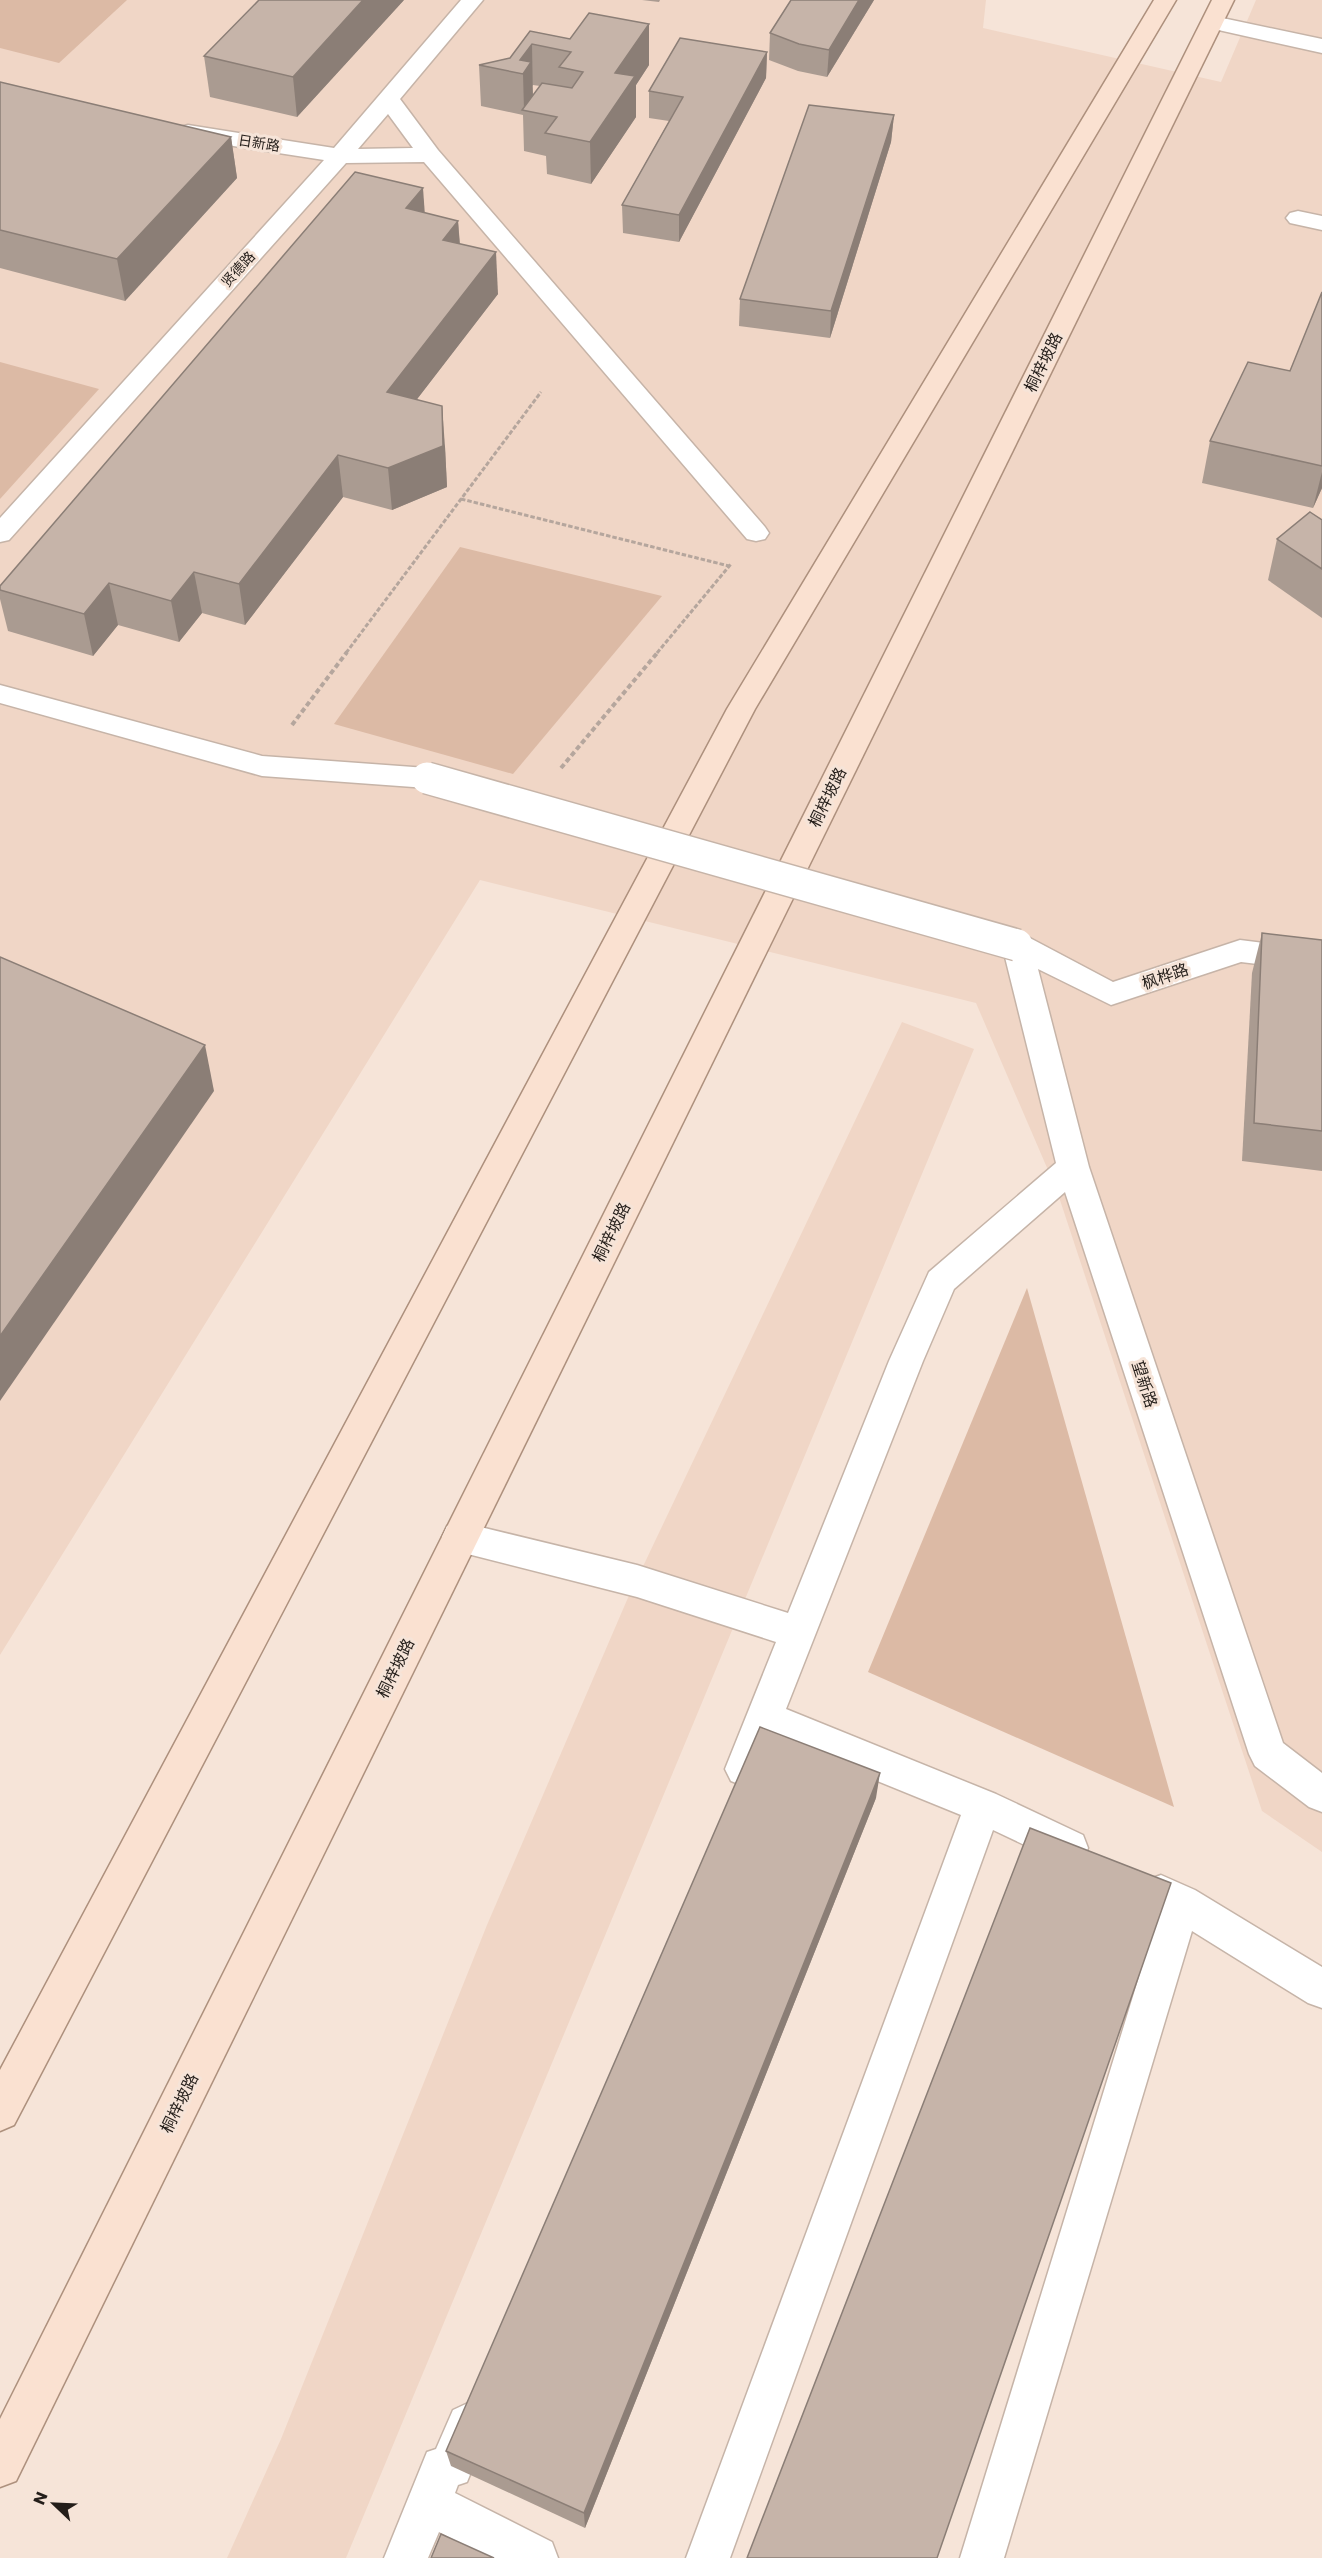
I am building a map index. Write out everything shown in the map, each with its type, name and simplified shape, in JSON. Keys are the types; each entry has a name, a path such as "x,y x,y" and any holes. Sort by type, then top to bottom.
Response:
{"main road":[{"path":"0,2111 741,709 1165,0"},
{"name":"桐梓坡路","path":"0,2465 460,1537 1226,8"}],"street":[{"name":"贤德路","path":"0,534 340,156 472,0"},
{"path":"1226,8 1322,46"},
{"path":"388,99 430,155 756,533"},
{"name":"日新路","path":"164,128 340,156 430,155"},
{"path":"1298,218 1322,223"},
{"name":"枫桦路","path":"0,694 262,766 427,778 1017,945 1111,994 1240,951 1322,961"},
{"name":"望新路","path":"1017,945 1072,1167 1268,1754 1322,1795"},
{"path":"728,1806 906,1361 941,1281 1072,1167"},
{"path":"460,1537 637,1581 799,1633"},
{"path":"765,1718 983,1806 1181,1903 1322,1989"},
{"path":"708,2558 983,1806"},
{"path":"982,2558 1181,1903"},
{"path":"406,2558 443,2468 451,2466 483,2389"},
{"path":"429,2504 536,2558"}],"path":[{"path":"262,766 541,392"},
{"path":"461,499 730,566"},
{"path":"557,772 756,533"}],"shaded area":[{"path":"0,0 986,0 983,28 1221,82 1256,0 1322,0 1322,1852 1262,1811 1057,1191 976,1003 480,880 0,1655"},
{"path":"0,0 127,0 59,63 0,48"},
{"path":"0,362 99,389 0,499"},
{"path":"460,547 662,596 513,774 334,724"},
{"path":"902,1022 974,1049 346,2558 227,2558 281,2439 487,1925 627,1600"},
{"path":"1027,1288 1174,1807 868,1672"}],"building":[{"path":"259,0 363,0 293,77 204,56"},
{"path":"791,0 859,0 829,50 799,44 770,33"},
{"path":"589,13 649,24 615,73 635,76 590,142 545,133 557,117 522,110 542,83 572,88 583,72 559,67 571,52 532,44 520,60 531,62 523,74 479,65 510,58 530,31 570,39"},
{"path":"680,38 767,52 679,215 622,205 683,97 649,91"},
{"path":"0,82 231,137 117,259 0,230"},
{"path":"809,105 894,115 831,311 740,299"},
{"path":"355,172 423,188 406,208 458,221 443,240 496,252 387,392 442,406 443,446 388,468 338,455 239,584 194,572 171,601 109,583 84,614 0,590 0,586"},
{"path":"1322,292 1322,466 1210,441 1248,362 1290,371"},
{"path":"1310,512 1322,520 1322,569 1277,539"},
{"path":"1262,933 1322,940 1322,1131 1254,1123"},
{"path":"0,957 205,1045 0,1336"},
{"path":"760,1727 880,1773 584,2513 446,2451"},
{"path":"1030,1828 1171,1883 937,2558 747,2558"},
{"path":"441,2534 494,2558 431,2558"}]}
